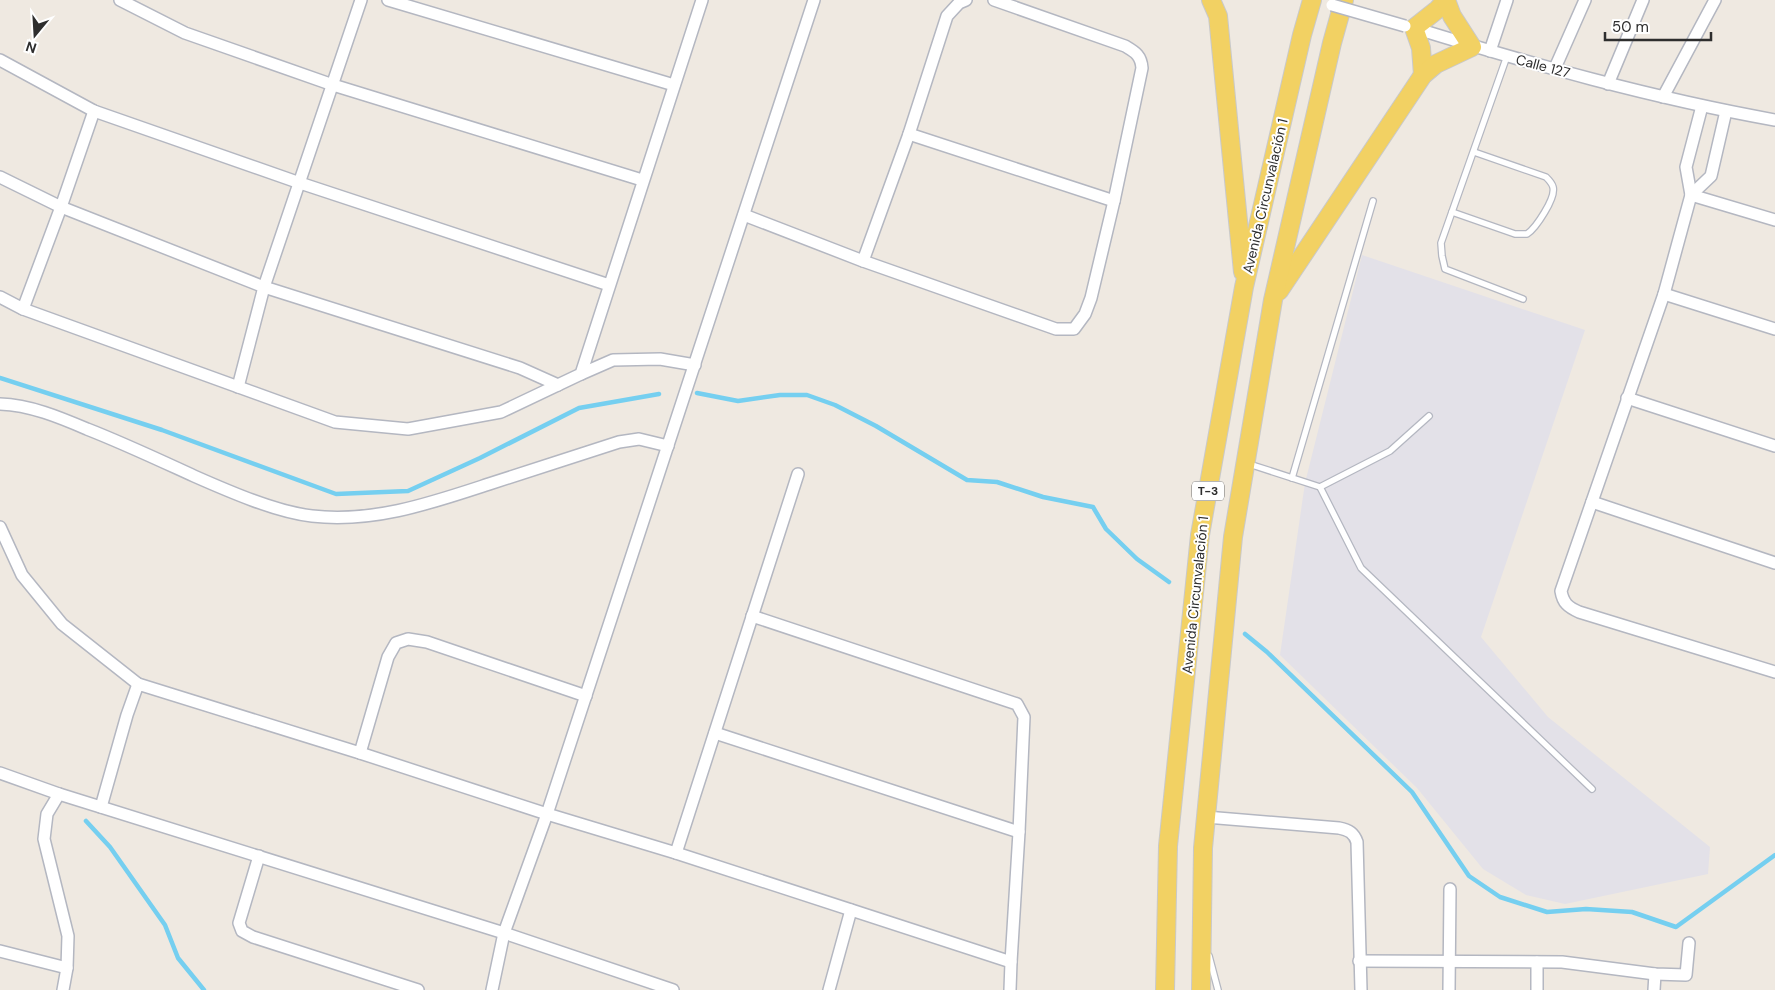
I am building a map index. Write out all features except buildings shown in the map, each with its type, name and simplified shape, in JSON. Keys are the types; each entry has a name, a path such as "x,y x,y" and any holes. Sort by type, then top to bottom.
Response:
{"main road":[{"path":"1226,0 1214,8 1244,287"},
{"name":"Avenida Circunvalación 1","path":"1165,990 1168,846 1200,535 1244,287 1302,35 1313,0"},
{"name":"T-3","path":"1201,990 1203,848 1233,537 1273,300 1332,43 1344,0"},
{"path":"1273,300 1423,75 1436,64 1472,46 1452,16 1446,0 1431,16 1409,27 1421,48 1423,75"}],"street":[{"path":"120,0 184,33 333,85 642,180"},
{"path":"238,387 264,287 361,0"},
{"path":"388,0 674,85"},
{"path":"581,374 642,180 702,0"},
{"path":"492,990 504,934 547,814 814,0"},
{"path":"863,261 909,134 947,16 959,3 966,0"},
{"path":"744,215 863,261 1056,329 1074,328 1085,314 1091,298 1114,201 1142,68 1142,59 1125,46 994,0"},
{"name":"Calle 127","path":"1313,0 1608,84 1702,106 1775,120"},
{"path":"1490,51 1507,0"},
{"path":"1555,68 1585,0"},
{"path":"1608,84 1643,0"},
{"path":"1662,97 1715,0"},
{"path":"0,60 94,111 300,183 609,284"},
{"path":"1702,106 1686,167 1691,195 1664,294 1561,591 1568,607 1578,612 1775,672"},
{"path":"23,309 94,111"},
{"path":"1691,195 1711,176 1726,111"},
{"path":"909,134 1114,201"},
{"path":"0,177 61,207 264,287 520,368 558,386"},
{"path":"1691,195 1775,220"},
{"path":"1664,294 1775,329"},
{"path":"0,297 23,309 335,422 408,429 501,412 613,360 660,359 695,365"},
{"path":"1627,398 1775,446"},
{"path":"0,404 32,409 62,418 227,490 284,510 310,516 371,516 415,508 619,442 639,440 668,446"},
{"path":"676,853 798,474"},
{"path":"1592,502 1775,562"},
{"path":"0,528 22,575 62,624 138,684 360,752 547,814 676,853 1012,962"},
{"path":"752,616 1017,704 1024,717 1010,990"},
{"path":"360,752 388,658 396,643 408,639 427,642 586,696"},
{"path":"102,807 127,715 138,684"},
{"path":"715,733 1019,832"},
{"path":"0,773 59,794 504,934 638,985 673,990"},
{"path":"59,794 47,814 44,839 68,936 67,968 63,990"},
{"path":"1206,817 1340,828 1349,830 1354,835 1357,842 1361,990"},
{"path":"259,856 238,923 242,931 254,937 418,990"},
{"path":"1449,990 1450,889"},
{"path":"829,990 851,910"},
{"path":"1359,961 1562,962 1655,974 1686,975 1689,943"},
{"path":"0,951 67,968"},
{"path":"1537,962 1537,990"},
{"path":"1654,990 1655,974"}],"lane":[{"path":"1507,56 1441,243 1444,268 1523,299"},
{"path":"1452,212 1516,234 1527,234 1540,222 1553,192 1553,187 1546,177 1474,152"},
{"path":"1292,478 1374,201"},
{"path":"1320,488 1390,451 1429,416"},
{"path":"1246,463 1320,488 1361,568 1592,789"},
{"path":"1202,930 1218,990"}],"shaded area":[{"path":"1362,255 1585,330 1481,637 1548,717 1710,847 1708,874 1565,904 1526,895 1483,869 1417,788 1280,655 1305,483"}],"waterway":[{"path":"0,378 162,430 336,494 408,491 480,458 579,408 659,394"},
{"path":"697,393 738,401 780,395 807,395 835,405 876,426 967,480 997,482 1043,497 1093,507 1106,529 1137,559 1169,582"},
{"path":"1245,634 1267,652 1412,792 1469,876 1500,897 1547,912 1586,909 1632,912 1676,927 1775,855"},
{"path":"86,821 110,847 165,925 178,958 204,990"}]}
